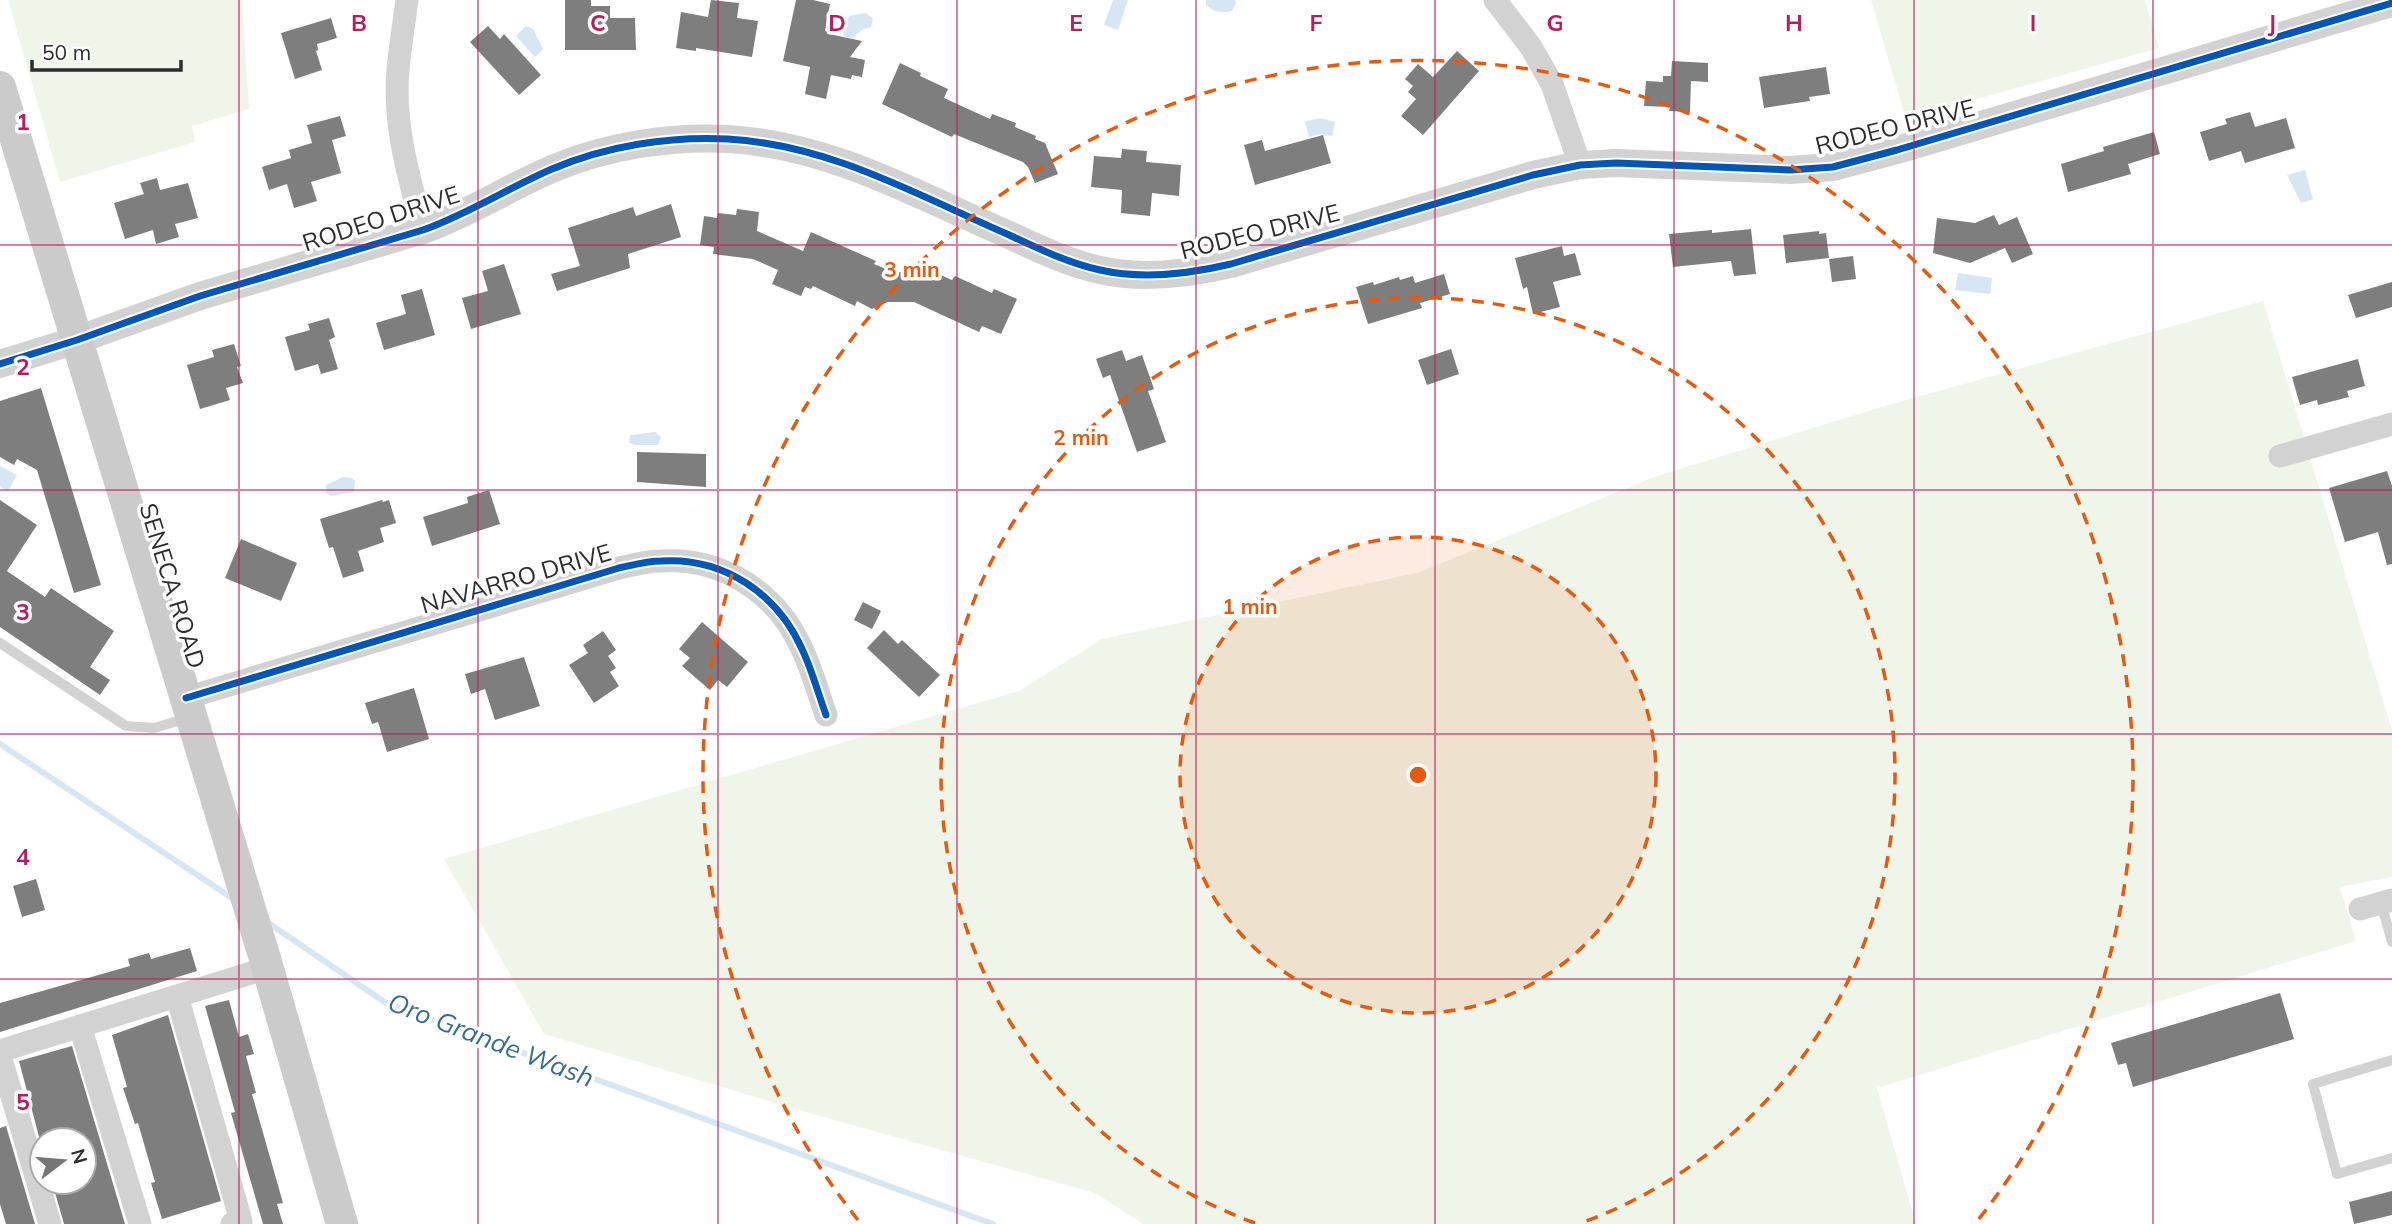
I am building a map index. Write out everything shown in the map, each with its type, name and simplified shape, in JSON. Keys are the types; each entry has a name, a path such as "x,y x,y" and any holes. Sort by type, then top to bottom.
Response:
{"main road":[{"name":"SENECA ROAD","path":"0,87 342,1224"}],"street":[{"path":"407,0 397,71 398,115 405,162 423,230"},
{"path":"1495,0 1531,47 1552,84 1580,165"},
{"name":"RODEO DRIVE","path":"0,363 77,340 200,296 423,230 452,220 554,168 596,154 641,144 728,139 779,145 830,157 1060,258 1102,271 1149,276 1199,271 1231,264 1532,175 1580,165 1616,163 1783,170 1833,167 2392,3"},
{"path":"2280,456 2392,424"},
{"name":"NAVARRO DRIVE","path":"188,707 619,568 661,561 701,563 731,573 757,588 783,617 802,647 826,715"},
{"path":"50,1224 0,1053 266,965"},
{"path":"177,996 241,1221 232,1224"},
{"path":"80,1026 140,1224"}],"lane":[{"path":"0,643 126,726 154,728 188,707"},
{"path":"2378,904 2392,942"},
{"path":"2392,1060 2313,1084 2337,1174 2392,1158"}],"shaded area":[{"path":"8,0 242,0 249,109 192,126 195,142 60,182"},
{"path":"1871,0 2145,0 2159,48 1906,119"},
{"path":"2263,301 2392,730 2392,877 2340,887 2356,941 1877,1088 1916,1224 1143,1224 1095,1193 806,1112 544,1034 444,859 1019,691 1102,639 1417,573 1657,476 1888,405"}],"water":[{"path":"1113,0 1128,0 1118,30 1104,25"},
{"path":"1206,0 1235,0 1236,3 1232,11 1222,12 1206,5"},
{"path":"866,13 873,19 871,27 852,38 844,36 842,29 849,16"},
{"path":"526,26 533,29 543,49 535,57 516,36"},
{"path":"1320,118 1335,122 1332,136 1321,134 1309,137 1305,122"},
{"path":"2305,170 2313,199 2301,203 2287,175"},
{"path":"1958,273 1992,278 1990,294 1955,290"},
{"path":"655,432 661,437 658,445 634,445 629,442 630,435"},
{"path":"0,466 17,475 8,491 0,487"},
{"path":"343,477 355,481 354,492 331,496 326,493 326,485"}],"building":[{"path":"565,0 591,0 591,6 610,6 610,18 635,18 636,50 565,50"},
{"path":"711,0 739,3 737,18 758,21 752,57 696,48 696,51 676,48 681,12 708,17"},
{"path":"796,0 830,4 825,31 862,41 850,57 865,60 862,77 852,75 851,79 831,75 826,99 805,94 810,67 783,61"},
{"path":"331,18 337,38 317,44 316,51 322,70 295,79 281,33"},
{"path":"488,26 500,39 504,34 541,75 519,95 470,42"},
{"path":"1457,51 1479,71 1423,135 1401,116 1416,99 1408,92 1413,86 1405,79 1418,64 1433,77"},
{"path":"1672,61 1708,63 1708,82 1691,81 1690,112 1669,111 1670,107 1644,106 1646,81 1663,82 1663,76 1671,76"},
{"path":"900,63 948,89 944,98 990,119 992,114 1016,123 1015,127 1036,136 1035,139 1045,143 1058,174 1035,183 1023,162 954,134 952,137 882,104"},
{"path":"1826,67 1830,94 1809,97 1810,101 1764,108 1759,77"},
{"path":"2250,112 2255,127 2286,118 2295,148 2245,163 2241,151 2209,161 2200,132 2227,124 2225,119"},
{"path":"340,116 346,136 332,140 341,173 311,182 317,201 294,208 287,184 269,190 262,167 291,158 289,150 312,143 307,125"},
{"path":"2154,132 2160,154 2128,164 2131,174 2068,192 2061,164 2104,151 2103,147"},
{"path":"1323,135 1331,163 1255,185 1244,145 1262,140 1265,151"},
{"path":"1122,149 1147,151 1146,162 1181,165 1179,196 1152,193 1150,216 1121,213 1122,190 1091,187 1094,156 1121,158"},
{"path":"157,178 160,190 188,183 198,218 175,224 179,237 156,244 153,230 125,239 114,203 144,194 140,183"},
{"path":"671,204 681,237 628,254 630,268 557,291 551,274 580,266 568,228 633,207 636,216"},
{"path":"737,209 759,212 757,231 803,251 811,232 876,261 874,264 893,272 936,273 952,280 955,276 992,293 994,289 1017,299 1001,334 982,326 979,332 914,302 888,302 872,309 857,301 855,306 813,286 811,289 805,287 801,296 772,284 778,270 753,259 713,254 714,247 700,245 704,216 717,218 718,213 736,215"},
{"path":"1994,215 1999,225 2017,217 2033,254 2012,263 2005,248 1970,263 1933,253 1937,218 1975,223"},
{"path":"1751,229 1756,274 1734,276 1731,261 1673,267 1669,234"},
{"path":"1819,231 1819,234 1826,233 1829,258 1786,263 1783,235"},
{"path":"1562,246 1564,256 1575,253 1581,275 1553,282 1560,307 1533,314 1527,287 1523,289 1515,258"},
{"path":"1853,256 1856,279 1832,282 1829,259"},
{"path":"504,264 521,314 471,329 462,298 488,291 482,271"},
{"path":"1444,274 1450,294 1420,303 1422,308 1368,324 1356,287 1413,276 1415,283"},
{"path":"2392,282 2392,307 2356,318 2348,295"},
{"path":"422,289 435,335 384,350 376,323 406,314 401,295"},
{"path":"329,318 335,337 329,340 338,369 321,374 318,364 295,371 285,337 310,330 308,324"},
{"path":"234,344 241,366 237,367 243,383 226,388 230,400 200,409 187,365 214,357 212,350"},
{"path":"1451,349 1459,374 1427,385 1418,360"},
{"path":"1122,350 1126,361 1142,355 1154,389 1148,391 1166,442 1137,452 1110,375 1103,378 1096,359"},
{"path":"2358,359 2365,386 2347,391 2349,397 2318,405 2317,400 2300,405 2292,377"},
{"path":"41,388 101,585 74,593 37,470 17,459 14,465 0,457 0,401"},
{"path":"637,452 706,454 706,487 637,482"},
{"path":"2387,471 2392,486 2392,564 2387,565 2378,532 2345,542 2329,488"},
{"path":"489,490 500,524 432,546 423,517 468,503 467,497"},
{"path":"0,500 37,525 7,571 45,597 51,588 114,631 90,667 110,680 100,695 0,627"},
{"path":"389,500 396,523 380,528 384,542 358,551 364,571 343,578 333,547 329,548 320,519"},
{"path":"241,539 297,563 281,601 225,578"},
{"path":"863,602 881,611 872,629 854,620"},
{"path":"702,622 748,662 727,687 718,680 710,690 682,666 690,658 679,649"},
{"path":"884,630 898,644 902,640 940,675 919,697 867,648"},
{"path":"603,631 616,650 608,656 616,668 610,672 619,686 594,703 569,665 588,653 583,645"},
{"path":"524,657 540,706 495,720 485,689 471,694 465,674"},
{"path":"414,688 429,739 387,752 378,722 372,724 365,703"},
{"path":"36,879 45,910 22,917 13,886"},
{"path":"190,948 197,971 0,1032 0,1003 130,966 128,959 149,953 151,959"},
{"path":"2280,993 2294,1039 2133,1087 2126,1063 2118,1065 2111,1043"},
{"path":"229,1000 239,1037 248,1034 254,1054 246,1056 256,1093 252,1094 283,1203 277,1204 283,1224 263,1224 231,1113 235,1112 205,1006"},
{"path":"168,1015 221,1201 162,1219 151,1183 155,1182 138,1123 135,1124 123,1088 127,1087 112,1035"},
{"path":"72,1046 96,1126 36,1126 19,1061"},
{"path":"6,1126 35,1224 6,1224 0,1204 0,1128"},
{"path":"98,1133 125,1224 64,1224 56,1196 98,1196"},
{"path":"2392,1191 2392,1215 2354,1224 2349,1202"}],"waterway":[{"name":"Oro Grande Wash","path":"0,744 235,900"},
{"name":"Oro Grande Wash","path":"267,922 386,1003 993,1224"}],"cycle path":[{"path":"0,364 200,296 423,230 552,169 594,154 638,144 706,138 766,143 802,151 871,174 1076,263 1133,275 1166,274 1231,264 1533,175 1580,165 1616,163 1790,170 1833,167 2392,3"},
{"path":"186,698 619,568 650,562 684,561 706,565 745,582 763,595 778,611 802,649 826,715"}]}
